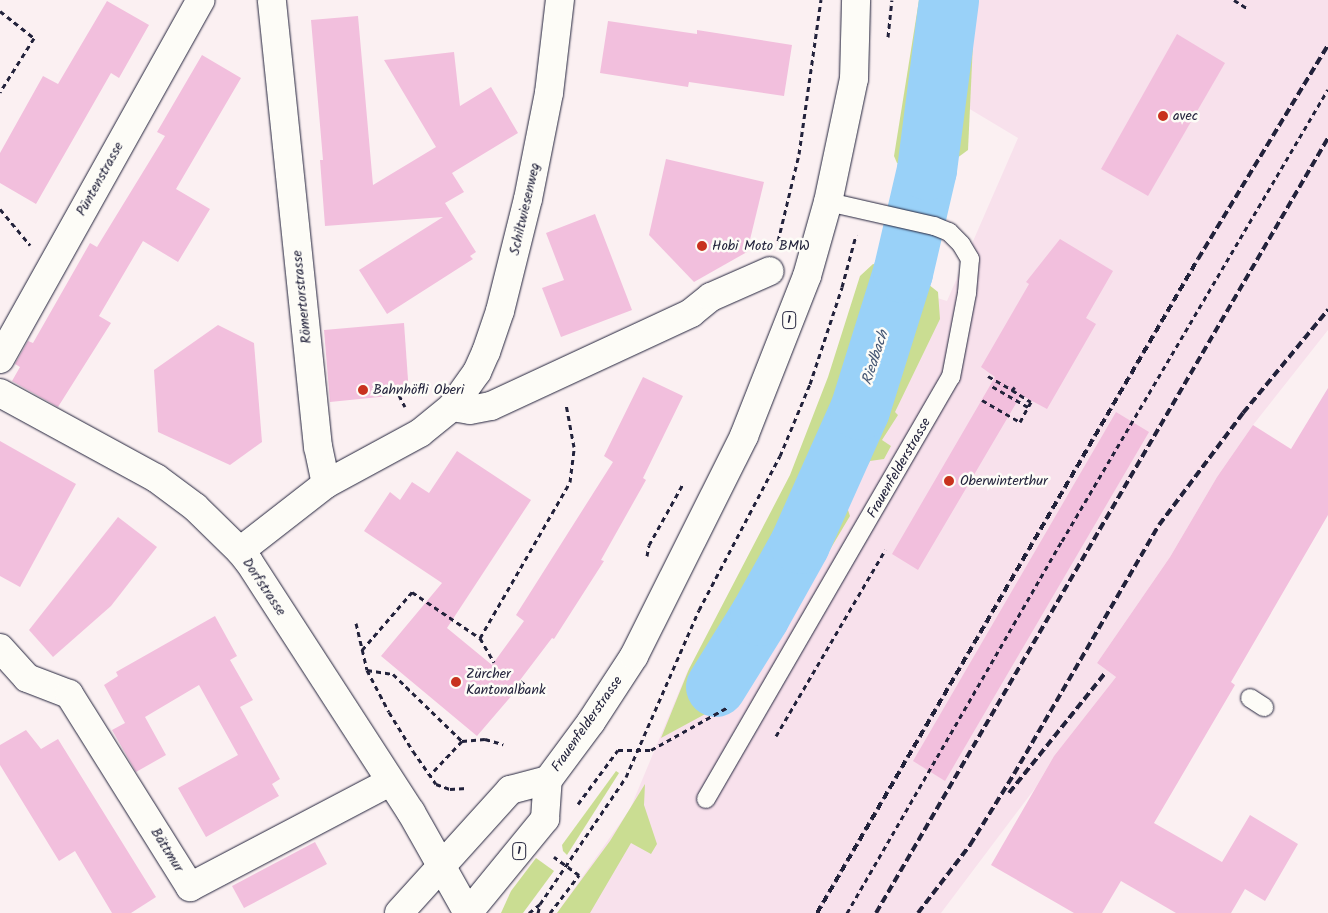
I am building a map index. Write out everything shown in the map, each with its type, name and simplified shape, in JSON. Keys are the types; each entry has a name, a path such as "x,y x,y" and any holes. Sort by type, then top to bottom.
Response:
{"street":[{"name":"Püntenstrasse","path":"0,359 200,0"},
{"name":"Römertorstrasse","path":"272,0 318,447 326,484"},
{"name":"Schiltwiesenweg","path":"326,484 404,443 437,421 452,407 477,372 500,311 541,139 560,0"},
{"name":"Frauenfelderstrasse","path":"468,913 545,818 548,780 591,722 634,656 744,436 806,276 828,202 854,79 856,0"},
{"path":"452,407 470,410 491,406 691,313 711,297 770,271"},
{"name":"Dorfstrasse","path":"0,393 156,478 195,507 240,551 249,562 443,866 468,913"},
{"path":"240,551 326,484"},
{"name":"Bättmur","path":"0,648 27,678 69,694 190,887 390,782"},
{"name":"Frauenfelderstrasse","path":"399,913 510,790 548,780"}],"lane":[{"name":"Frauenfelderstrasse","path":"706,799 952,377 967,293 970,260 961,244 949,232 934,226 828,202"}],"path":[{"path":"1234,0 1248,8"},
{"path":"0,12 34,38 0,92"},
{"path":"847,913 1052,558 1328,89"},
{"path":"0,209 50,270"},
{"path":"529,913 540,904 626,777 699,610 780,456 810,384 842,287"},
{"path":"480,638 570,482 574,447 560,374"},
{"path":"982,400 1020,422 1031,402 1014,389 988,376"},
{"path":"990,385 1028,407"},
{"path":"399,395 401,400"},
{"path":"776,736 885,550"},
{"path":"362,650 412,592 480,638 494,662"},
{"path":"356,624 368,670 389,712 436,784 459,790 466,788"},
{"path":"368,670 393,674 462,741"},
{"path":"520,681 540,696"},
{"path":"573,812 618,750 651,750 728,707"},
{"path":"430,775 462,741 485,738 503,744"},
{"path":"550,913 580,875 552,856"},
{"path":"538,913 540,904"}],"shaded area":[{"path":"949,0 1328,0 1328,330 1253,425 1217,477 1170,557 1097,663 1116,677 1054,756 1036,787 941,913 557,913 630,809 688,670 734,701 785,617 921,293 947,301 1018,138 968,108"}],"green space":[{"path":"919,0 975,0 968,150 938,172 897,163 894,156"},
{"path":"873,264 914,273 938,292 940,319 895,412 898,415 882,440 891,446 884,459 870,461 846,504 850,516 739,702 733,699 661,738 689,669 790,475 828,377 860,276"},
{"path":"616,771 619,773 567,855 563,851 562,845"},
{"path":"645,784 644,805 657,844 651,854 631,843 590,913 557,913 610,841"},
{"path":"536,858 554,871 523,913 501,913 511,891"}],"building":[{"path":"107,1 149,25 119,78 111,73 36,204 0,183 0,153 43,76 58,84"},
{"path":"358,16 373,185 436,147 384,60 454,52 460,106 491,87 518,133 452,173 464,192 445,203 476,252 470,256 473,259 387,314 359,270 443,217 325,226 320,160 323,160 311,20"},
{"path":"608,21 697,34 697,30 792,45 784,96 689,82 688,87 600,73"},
{"name":"avec","path":"1177,34 1225,63 1148,196 1101,169"},
{"path":"202,55 241,78 176,189 210,209 178,262 143,241 99,316 111,323 58,407 12,381 20,367 15,364 28,341 33,343 90,243 97,247 165,136 157,132"},
{"path":"666,159 764,182 747,252 694,282 649,235"},
{"path":"595,214 632,310 561,337 542,288 564,280 546,233"},
{"path":"1060,239 1113,271 1086,318 1096,324 1047,409 1021,395 918,570 892,554 995,377 981,367 1029,284 1026,282"},
{"path":"404,323 409,394 330,402 324,330"},
{"path":"218,325 254,343 262,442 230,465 158,432 154,370"},
{"path":"643,377 683,396 643,478 646,480 601,560 604,561 554,639 552,638 511,692 513,694 477,736 381,656 442,583 364,531 390,492 400,500 412,482 429,493 457,451 531,500 447,628 492,665 524,621 516,615 613,462 604,456"},
{"path":"1328,388 1328,515 1231,682 1235,685 1154,823 1222,862 1250,815 1298,844 1265,901 1245,889 1231,913 1176,913 1121,881 1102,913 1074,913 991,865 1054,756 1116,677 1097,663 1170,557 1217,477 1253,425 1291,449"},
{"path":"1116,412 1149,432 945,781 913,761"},
{"path":"0,441 76,484 20,587 0,576"},
{"path":"118,517 157,547 111,606 53,657 29,630"},
{"path":"215,616 237,656 230,660 253,700 240,707 280,779 272,784 279,796 206,837 178,788 238,755 199,685 145,717 166,755 136,772 112,730 125,723 104,685 118,676 116,672"},
{"path":"26,730 41,749 58,739 156,897 131,913 112,913 75,851 59,861 0,765 0,745"},
{"path":"315,842 327,864 244,908 232,886"}],"waterway":[{"name":"Riedbach","path":"716,687 760,616 800,544 860,410 903,273 927,170 949,0"}],"railway":[{"path":"817,913 1198,259 1328,45"},
{"path":"876,913 1328,138"},
{"path":"918,913 970,845 1014,774 1159,525 1243,413 1328,310"},
{"path":"1009,793 1106,672"}],"place":[{"name":"avec","path":"1163,116"},
{"name":"Hobi Moto BMW","path":"702,246"},
{"name":"Bahnhöfli Oberi","path":"363,390"},
{"name":"Oberwinterthur","path":"949,481"},
{"name":"Zürcher Kantonalbank","path":"456,682"}]}
